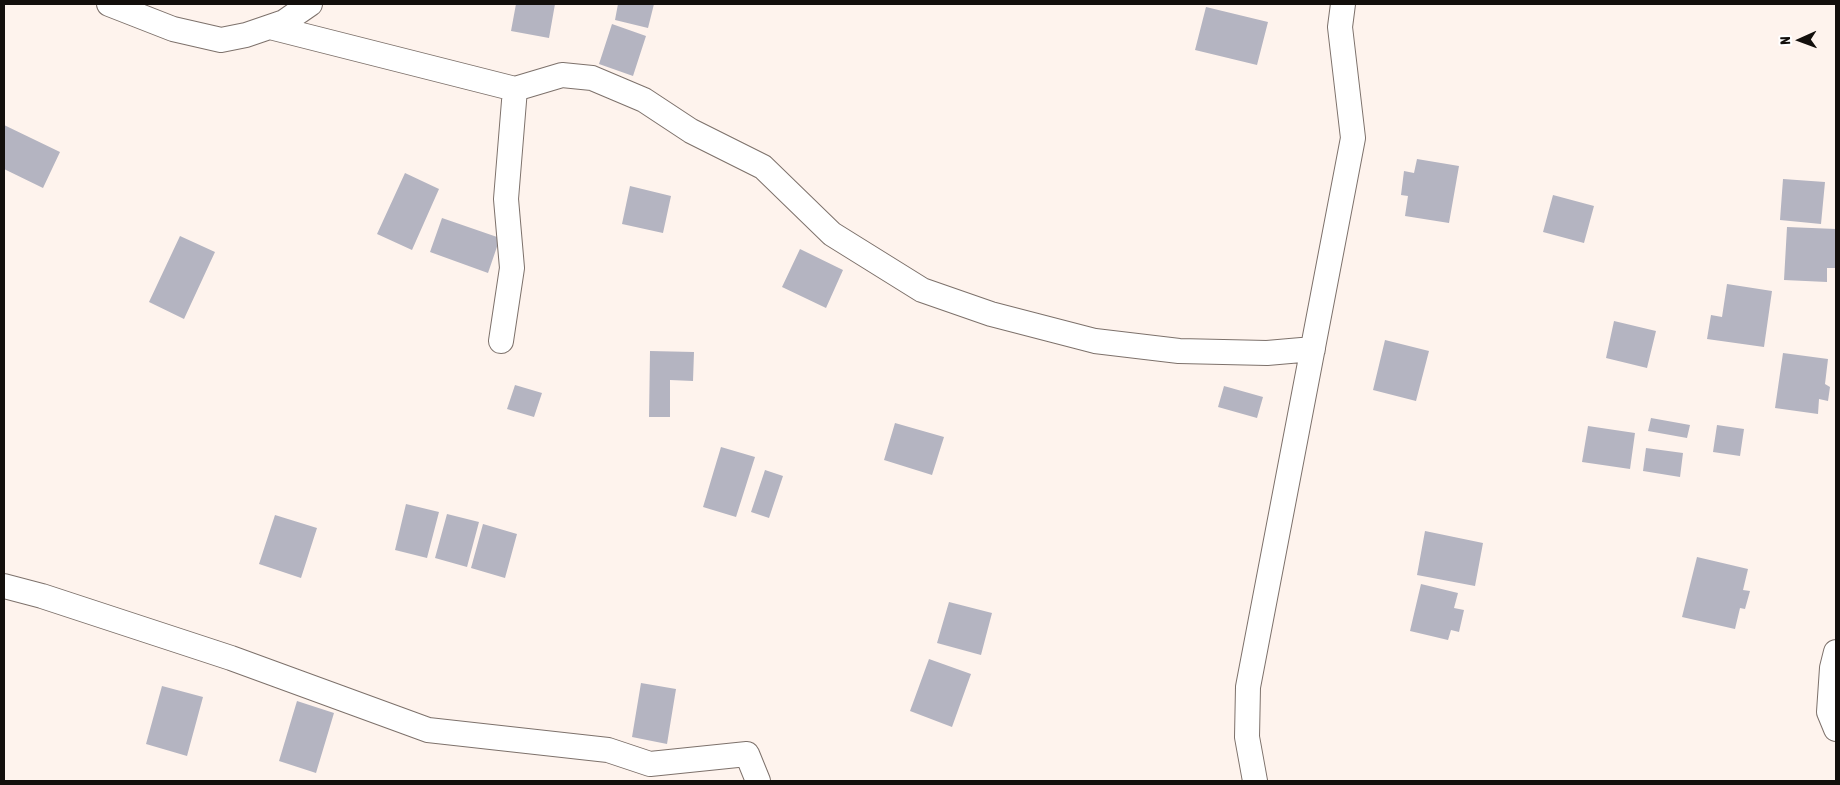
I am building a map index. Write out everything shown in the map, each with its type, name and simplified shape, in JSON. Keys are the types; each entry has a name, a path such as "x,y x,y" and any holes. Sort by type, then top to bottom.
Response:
{"street":[{"path":"109,4 173,29 221,40 246,35 284,22 310,4"},
{"path":"1255,781 1247,737 1248,687 1354,138 1340,27 1343,4"},
{"path":"270,27 515,89 562,75 592,78 644,100 691,131 763,167 832,234 922,290 991,314 1095,341 1179,351 1267,353 1313,349"},
{"path":"501,341 512,268 506,199 515,89"},
{"path":"4,586 42,596 231,658 428,730 608,750 650,764 747,754 758,781"},
{"path":"1836,652 1832,668 1829,712 1836,729"}],"building":[{"path":"516,4 555,4 549,38 511,31"},
{"path":"618,4 654,4 648,28 615,20"},
{"path":"1206,7 1268,22 1257,65 1195,50"},
{"path":"612,24 646,36 633,76 599,64"},
{"path":"4,125 60,152 43,188 4,169"},
{"path":"1417,159 1459,166 1449,223 1405,216 1408,196 1401,195 1404,171 1414,173"},
{"path":"405,173 439,189 412,250 377,234"},
{"path":"1783,179 1825,182 1821,224 1780,220"},
{"path":"630,186 671,196 663,233 622,224"},
{"path":"1553,195 1594,206 1584,243 1543,232"},
{"path":"442,218 500,238 488,273 430,252"},
{"path":"1787,227 1836,229 1836,268 1827,268 1827,282 1784,280"},
{"path":"180,236 215,252 184,319 149,302"},
{"path":"800,249 843,270 826,308 782,287"},
{"path":"1727,284 1772,291 1764,347 1707,339 1711,315 1722,317"},
{"path":"1614,321 1656,331 1647,368 1606,358"},
{"path":"1385,340 1429,351 1416,401 1373,390"},
{"path":"650,351 694,352 693,381 670,380 670,417 649,417"},
{"path":"1783,353 1828,359 1825,384 1830,387 1828,401 1819,399 1818,414 1775,408"},
{"path":"515,385 542,393 534,417 507,409"},
{"path":"1224,386 1263,397 1257,418 1218,407"},
{"path":"1651,418 1690,425 1687,438 1648,431"},
{"path":"895,423 944,437 932,475 884,460"},
{"path":"1717,425 1744,429 1740,456 1713,452"},
{"path":"1588,426 1635,433 1630,469 1582,462"},
{"path":"721,447 755,457 736,517 703,507"},
{"path":"1646,448 1683,453 1680,477 1643,471"},
{"path":"765,470 783,476 769,518 751,512"},
{"path":"406,504 439,512 427,558 395,550"},
{"path":"447,514 479,522 467,567 435,558"},
{"path":"275,515 317,528 301,578 259,564"},
{"path":"483,524 517,534 505,578 471,568"},
{"path":"1425,531 1483,543 1475,586 1417,575"},
{"path":"1697,557 1748,569 1743,590 1750,591 1745,609 1740,608 1735,629 1682,617"},
{"path":"1421,584 1458,593 1454,608 1464,610 1459,632 1451,630 1448,640 1410,631"},
{"path":"949,602 992,613 981,655 937,643"},
{"path":"929,659 971,674 952,727 910,711"},
{"path":"641,683 676,689 667,744 632,737"},
{"path":"162,686 203,697 187,756 146,744"},
{"path":"297,701 334,713 316,773 279,761"}]}
